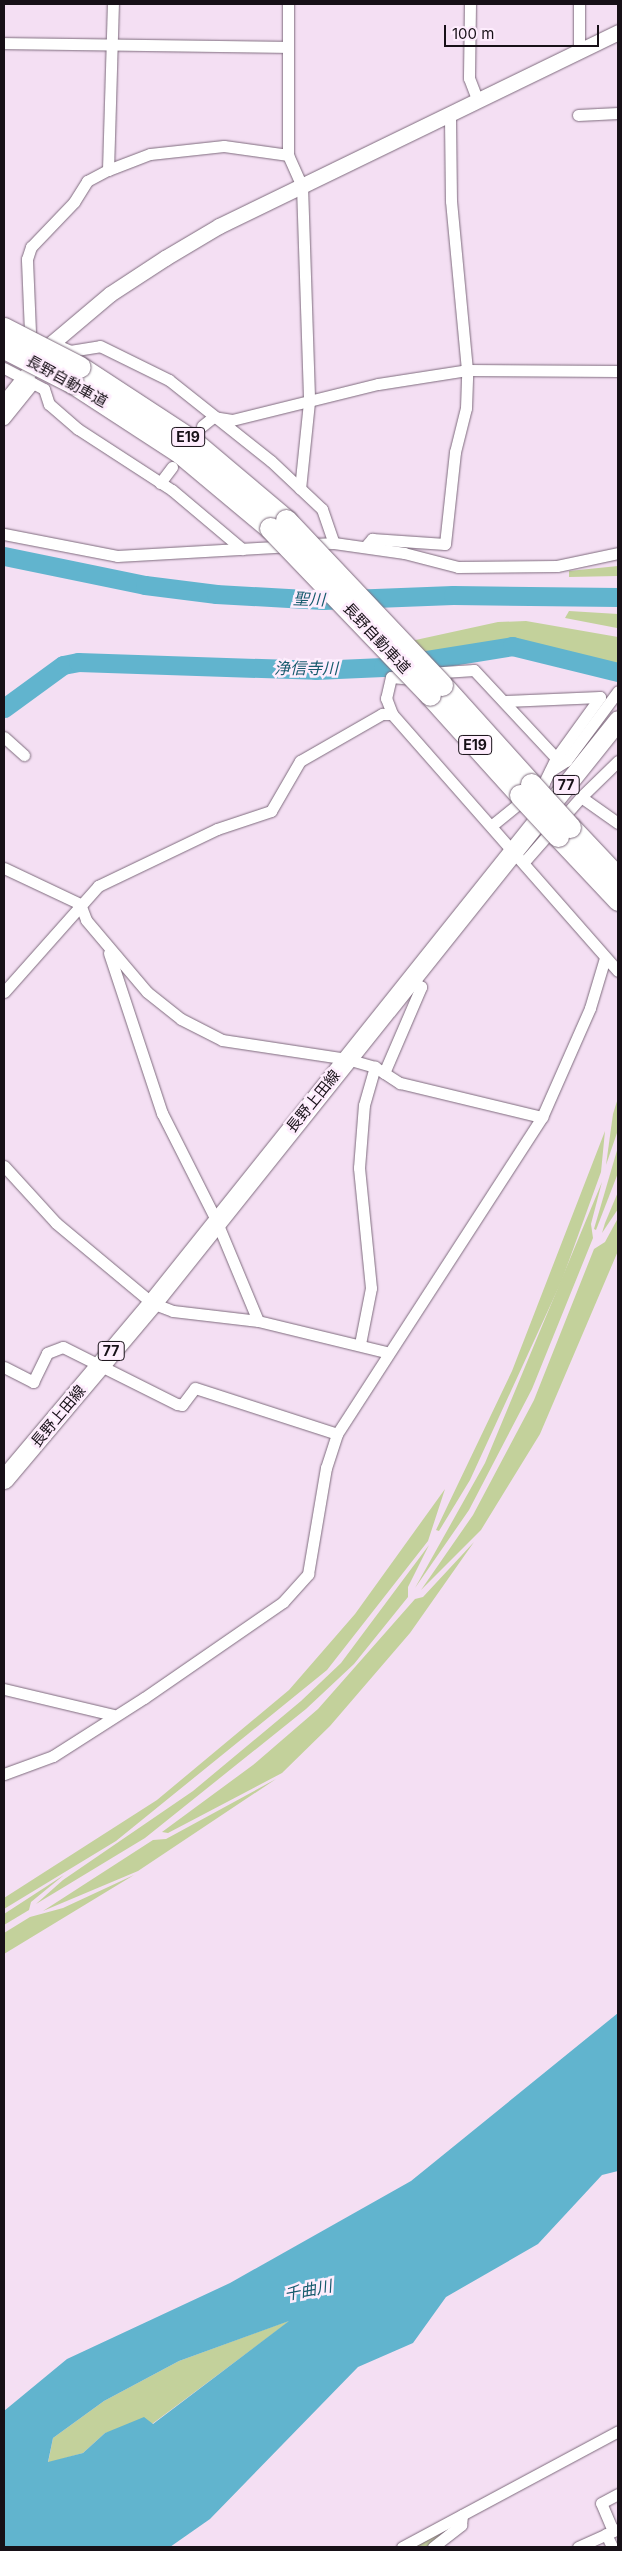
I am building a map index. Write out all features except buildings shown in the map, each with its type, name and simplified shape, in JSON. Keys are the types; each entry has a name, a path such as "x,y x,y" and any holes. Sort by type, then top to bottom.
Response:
{"highway":[{"name":"長野自動車道","path":"4,328 76,375 190,439 278,524 436,690 564,832 618,900"},
{"name":"長野自動車道","path":"4,348 76,375"},
{"name":"長野自動車道","path":"564,832 618,878"}],"main road":[{"name":"長野上田線","path":"4,1479 152,1303 216,1220 348,1059 410,978 519,856 618,720"}],"street":[{"path":"108,170 113,4"},
{"path":"288,4 288,155 302,186 309,402 300,489"},
{"path":"470,4 470,78 477,99"},
{"path":"579,4 579,50"},
{"path":"4,419 52,343 110,294 165,258 219,226 618,32"},
{"path":"4,43 287,47"},
{"path":"578,114 618,113"},
{"path":"365,547 372,540 445,544 455,452 466,408 467,370 451,201 450,115"},
{"path":"30,332 27,258 31,248 74,202 87,181 108,170 150,154 224,146 288,155"},
{"path":"4,321 70,351 100,346 168,380 322,509 334,542"},
{"path":"4,368 28,380 78,430 160,483 242,549"},
{"path":"202,426 213,417 232,420 378,384 467,370 618,371"},
{"path":"4,403 28,380"},
{"path":"160,483 172,466"},
{"path":"4,534 117,556 334,542 458,567 557,566 618,553"},
{"path":"556,758 506,701 474,670 458,669 410,680 392,677 386,698 392,714 519,856 618,971"},
{"path":"550,771 566,761 618,692"},
{"path":"491,826 544,783 556,758 600,697 506,701"},
{"path":"4,992 42,954 80,904 98,886 119,873 270,811 300,761 382,714 392,714"},
{"path":"4,737 24,755"},
{"path":"519,856 618,760"},
{"path":"581,797 618,823"},
{"path":"4,868 80,904 86,920 107,949 147,992 181,1019 222,1040 348,1059 436,1093 542,1118"},
{"path":"107,949 162,1113 216,1220 258,1321"},
{"path":"4,1774 53,1756 232,1639 294,1592 308,1574 326,1468 337,1434 386,1352 542,1118 590,1008 605,958"},
{"path":"360,1344 371,1288 359,1168 364,1105 379,1070 422,987 410,978"},
{"path":"4,1166 56,1223 152,1303 173,1311 258,1321 360,1344 386,1352"},
{"path":"4,1367 33,1382 48,1353 63,1347 177,1404 182,1405 196,1388 337,1434"},
{"path":"4,1689 113,1715"},
{"path":"402,2547 618,2431"},
{"path":"612,2547 612,2532 601,2503 618,2494"},
{"path":"433,2547 461,2525 462,2515"},
{"path":"578,2547 612,2532"}],"green space":[{"path":"618,566 618,576 569,577 569,571"},
{"path":"569,611 618,614 617,628 565,618"},
{"path":"526,621 618,637 618,667 505,640 424,656 411,641 498,622"},
{"path":"618,1098 618,1130 606,1165 613,1114"},
{"path":"605,1131 601,1172 562,1280 470,1480 439,1531 436,1530 512,1371"},
{"path":"618,1147 618,1173 596,1230 594,1229"},
{"path":"602,1182 591,1224 593,1238 532,1389 469,1510 415,1588 485,1463"},
{"path":"618,1192 618,1209 602,1233 605,1223"},
{"path":"618,1218 618,1251 540,1434 481,1530 421,1590 473,1515 534,1400 594,1249 605,1242"},
{"path":"445,1489 428,1541 327,1670 116,1841 4,1909 4,1898 157,1800 289,1690 355,1614"},
{"path":"474,1542 410,1633 330,1726 282,1773 168,1833 162,1832 253,1765 318,1709 415,1599 423,1597"},
{"path":"429,1545 408,1587 408,1597 354,1664 306,1709 145,1838 36,1904 63,1880 193,1791 301,1701 341,1663"},
{"path":"276,1779 138,1871 43,1911 153,1840 166,1839"},
{"path":"64,1875 31,1902 29,1910 4,1925 4,1914"},
{"path":"134,1875 4,1954 4,1933 30,1917 63,1908"},
{"path":"291,2320 152,2424 105,2433 83,2453 48,2463 53,2438 104,2401 179,2361"},
{"path":"457,2523 428,2547 412,2547"}],"water":[{"name":"千曲川","path":"618,2013 618,2171 602,2175 538,2244 446,2297 413,2343 358,2367 210,2519 170,2547 4,2547 4,2411 67,2359 230,2283 411,2181","holes":["289,2321 153,2424 144,2417 105,2433 83,2453 48,2462 53,2438 104,2401 179,2361"]}],"waterway":[{"name":"聖川","path":"4,556 145,585 216,594 323,600 453,595 618,597"},
{"name":"浄信寺川","path":"4,708 63,665 78,662 315,670 383,667 512,646 618,672"}]}
